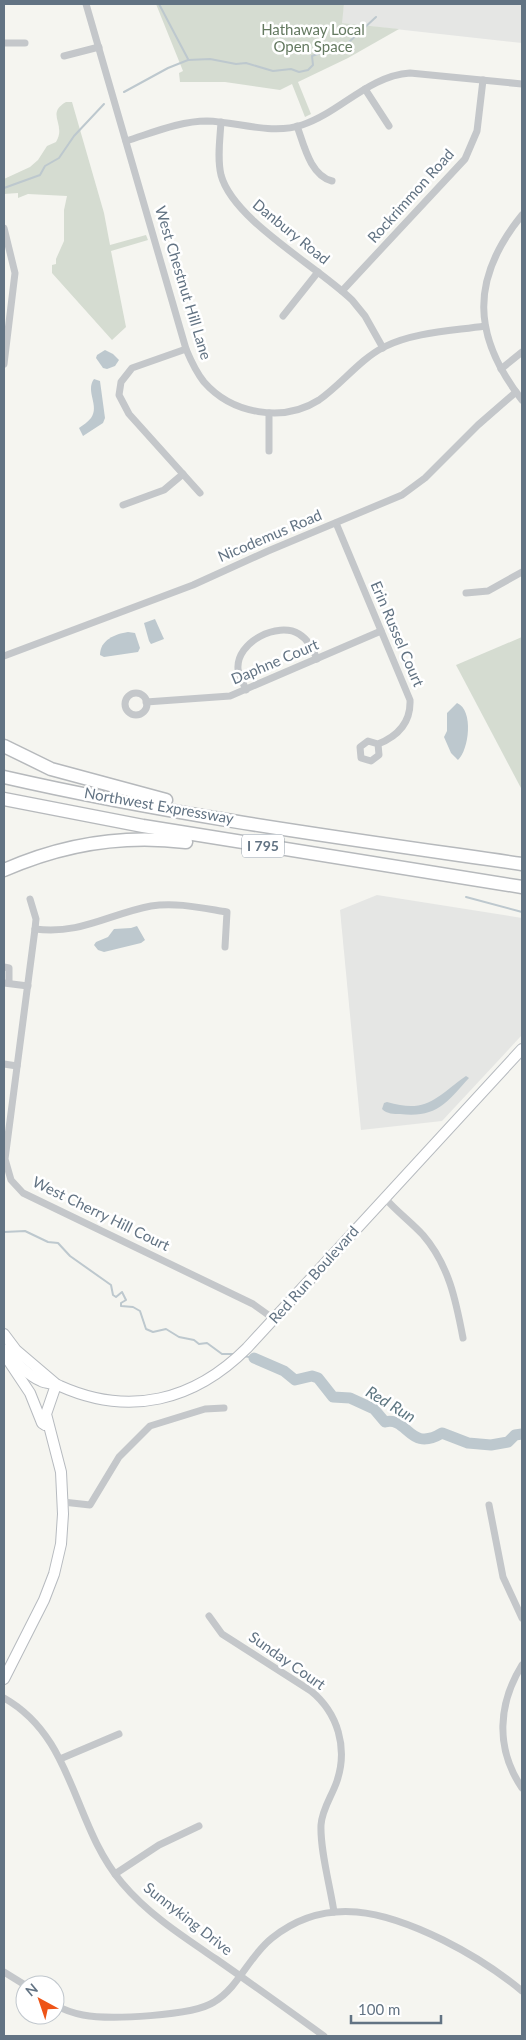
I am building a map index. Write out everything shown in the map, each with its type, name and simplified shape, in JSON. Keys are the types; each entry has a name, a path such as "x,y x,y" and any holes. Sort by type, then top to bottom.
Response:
{"highway":[{"path":"4,746 51,768 80,778 168,801 298,830"},
{"name":"Northwest Expressway","path":"4,777 91,795 298,830 522,864"},
{"name":"Northwest Expressway","path":"4,799 143,826 366,864 522,887"},
{"path":"4,870 29,859 69,846 124,838 165,839 366,864"}],"main road":[{"name":"Red Run Boulevard","path":"4,1349 34,1377 42,1381 95,1398 124,1402 146,1401 170,1396 196,1386 218,1374 247,1348 522,1049"},
{"name":"Red Run Boulevard","path":"4,1334 16,1350 56,1385"},
{"path":"4,1356 23,1381 42,1423 48,1427"},
{"path":"4,1679 6,1668 40,1609 54,1574 62,1537 63,1502 61,1472 48,1427 46,1408 56,1385"}],"street":[{"name":"West Chestnut Hill Lane","path":"86,4 186,349 198,374 214,392 244,409 269,413 295,410 317,401 362,362 383,348 414,337 485,326"},
{"path":"4,43 24,44"},
{"path":"64,56 99,47"},
{"path":"126,141 192,123 221,122 269,128 297,126 318,117 383,78 399,74 522,84"},
{"name":"Rockrimmon Road","path":"342,291 464,159 477,130 483,80"},
{"path":"365,89 389,126"},
{"name":"Danbury Road","path":"221,122 219,167 231,197 246,214 342,291 365,316 383,348"},
{"path":"297,126 312,163 322,176 332,181"},
{"path":"522,215 507,233 492,260 485,291 485,326 491,350 501,369 522,400"},
{"path":"4,228 15,273 4,364"},
{"path":"283,316 318,272"},
{"path":"186,349 132,368 124,376 119,388 124,408 200,493"},
{"path":"501,369 522,352"},
{"name":"Nicodemus Road","path":"4,656 178,591 387,502 412,489 478,425 516,392"},
{"path":"269,413 269,452"},
{"path":"123,505 164,490 183,474"},
{"name":"Erin Russel Court","path":"336,523 406,689 410,709 408,718 401,730 388,740 378,744"},
{"path":"466,593 488,591 522,572"},
{"path":"246,690 238,670 239,662 241,654 256,639 275,631 290,630 299,634 307,641 317,659"},
{"name":"Daphne Court","path":"146,702 230,696 381,630"},
{"name":"West Cherry Hill Court","path":"30,899 36,919 6,1159 11,1180 16,1187 32,1198 253,1304 274,1319"},
{"path":"35,929 51,931 73,929 142,908 182,905 227,912 225,947"},
{"path":"4,967 9,968 6,983 28,986"},
{"path":"4,1064 17,1066"},
{"path":"384,1197 422,1235 442,1264 455,1296 463,1338"},
{"path":"63,1502 90,1505 113,1465 150,1426 205,1408 224,1408"},
{"path":"489,1505 503,1577 522,1618"},
{"name":"Sunday Court","path":"209,1616 222,1634 316,1695 334,1721 341,1744 342,1760 337,1782 323,1815 321,1830 334,1912"},
{"path":"522,1665 508,1693 502,1720 506,1755 522,1788"},
{"name":"Sunnyking Drive","path":"4,1698 21,1708 36,1721 49,1738 60,1759 93,1839 114,1874 150,1911 324,2036"},
{"path":"60,1759 119,1734"},
{"path":"114,1874 159,1845 199,1826"},
{"path":"65,2009 73,2013 96,2017 198,2010 223,1996 261,1948 282,1931 307,1919 334,1912 371,1912 408,1924 470,1954 522,1991"},
{"path":"4,1972 15,1979"}],"shaded area":[{"path":"344,4 522,4 522,43 341,23"},
{"path":"105,350 119,360 115,366 107,369 103,368 96,358 97,355"},
{"path":"94,379 100,381 105,418 103,423 83,436 79,428 90,419 94,409 91,388"},
{"path":"155,619 164,639 151,644 144,623"},
{"path":"128,632 135,633 140,648 138,652 104,657 100,655 105,642 113,636"},
{"path":"457,703 466,713 468,721 465,748 458,760 451,753 444,737 447,731 447,713"},
{"path":"377,895 522,918 522,1035 442,1121 361,1130 340,910"},
{"path":"137,926 145,940 141,943 104,952 98,950 94,945 96,942 108,937 114,929"},
{"path":"466,1076 469,1078 454,1095 432,1111 413,1115 391,1113 382,1109 384,1103 387,1102 412,1106 430,1102"}],"green space":[{"name":"Hathaway Local Open Space","path":"156,4 344,4 342,23 399,29 348,58 298,82 311,114 305,117 292,84 280,90 225,82 180,82 179,73 183,71"},
{"path":"66,102 72,102 104,213 110,245 146,235 148,240 111,251 126,327 112,340 52,273 52,265 56,264 56,259 64,241 64,210 67,196 28,194 18,198 18,193 4,194 4,179 30,167 38,160 47,146 56,142 59,136 57,111"},
{"path":"522,637 522,790 456,665"}],"waterway":[{"path":"159,4 188,59"},
{"path":"124,92 168,68 188,60 210,59 236,64 246,63 273,71 291,69 299,72 308,70 313,65 312,56 326,51 344,50 349,42 376,17"},
{"path":"4,188 40,175 45,166 59,158 74,136 104,104"},
{"path":"466,897 522,912"},
{"path":"4,1232 25,1231 48,1242 58,1243 70,1256 111,1285 113,1295 116,1297 122,1292 126,1300 121,1303 121,1306 133,1307 140,1311 146,1329 153,1332 166,1329 179,1337 194,1340 199,1344 207,1343 222,1354 234,1354"},
{"path":"244,1356 254,1358"},
{"name":"Red Run","path":"254,1358 284,1371 295,1380 312,1376 318,1378 333,1397 350,1398 374,1409 385,1422 399,1424 416,1437 422,1439 431,1438 442,1433 468,1443 491,1445 508,1442 515,1435 522,1434"}]}
